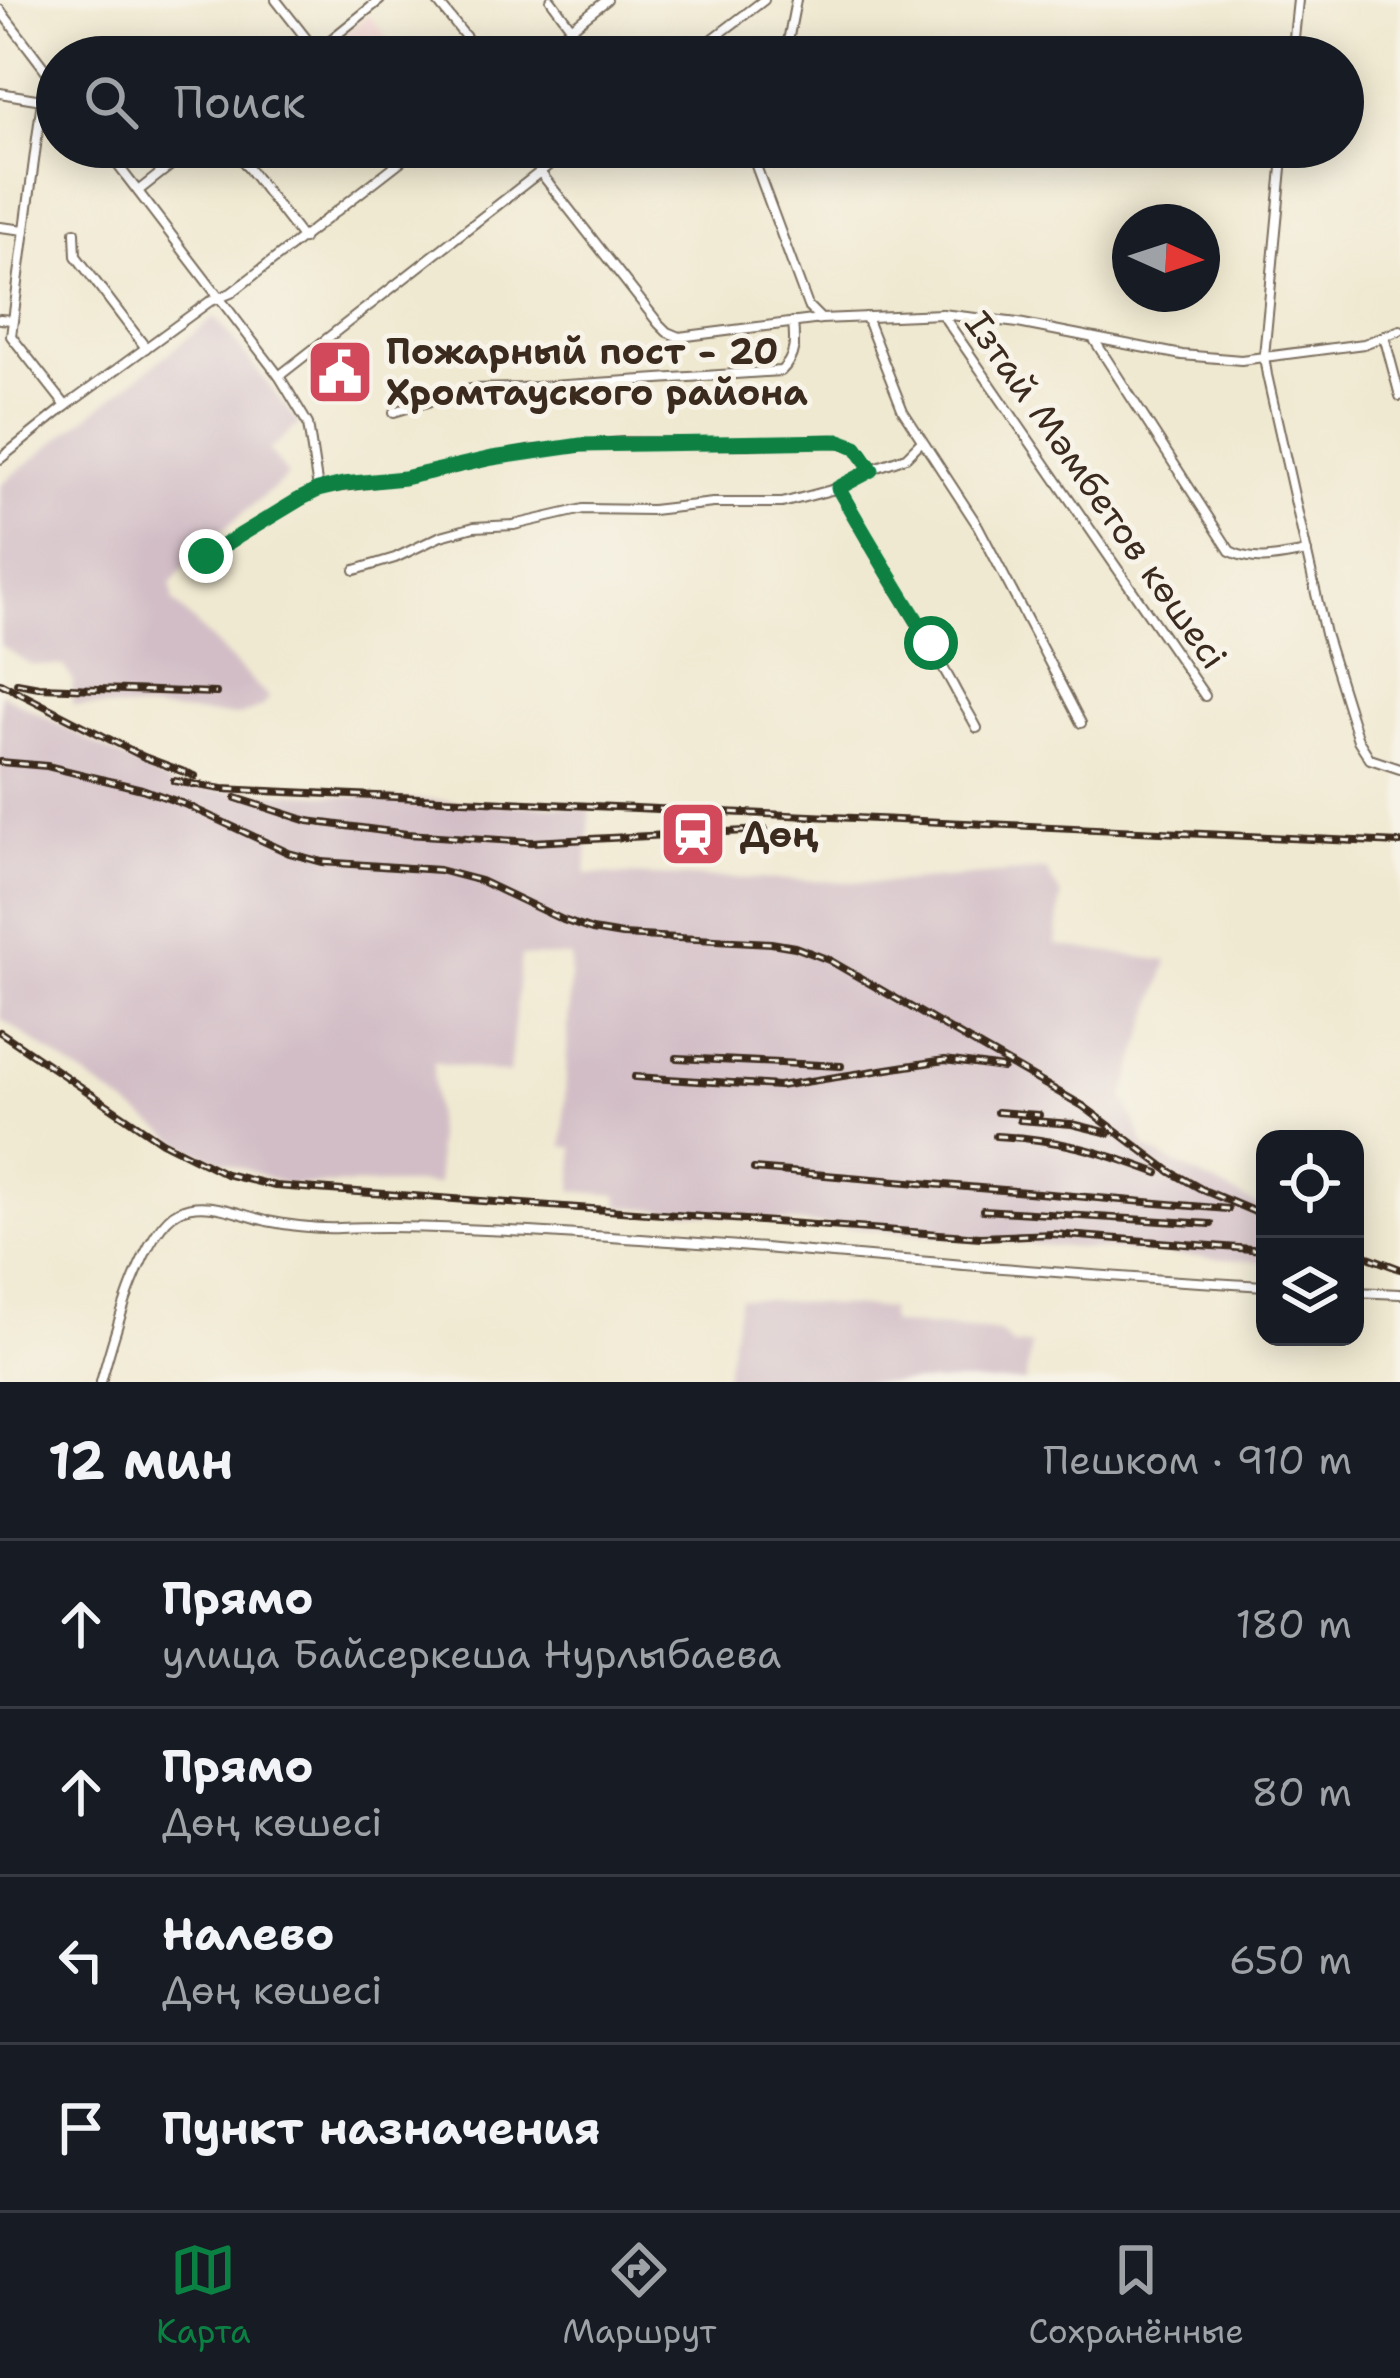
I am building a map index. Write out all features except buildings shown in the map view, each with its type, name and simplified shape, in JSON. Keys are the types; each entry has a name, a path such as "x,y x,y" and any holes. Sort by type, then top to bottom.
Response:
{"street":[{"path":"276,0 301,36"},
{"path":"335,36 380,0"},
{"path":"436,0 465,36"},
{"path":"550,0 578,36"},
{"path":"562,36 607,0"},
{"path":"717,36 764,0"},
{"path":"789,36 796,0"},
{"path":"1294,36 1298,0"},
{"path":"0,10 36,59"},
{"path":"0,93 36,99"},
{"path":"36,146 12,320 14,341 66,406"},
{"path":"120,168 278,376 308,424 318,490"},
{"path":"138,191 167,168"},
{"path":"248,168 303,239"},
{"path":"0,459 208,302 231,293 393,168"},
{"path":"278,376 545,168"},
{"path":"757,168 808,305 821,319"},
{"path":"1282,168 1264,356 1324,634 1358,740 1370,759 1400,770"},
{"path":"540,172 667,332 679,338 821,319 942,314 978,316 1182,355 1241,359 1364,344 1400,331"},
{"path":"0,227 25,230"},
{"path":"75,232 76,256 146,348"},
{"name":"Ізтай Мәмбетов көшесі","path":"942,314 1205,696"},
{"path":"866,317 903,411 978,526 1081,723"},
{"path":"0,319 12,320"},
{"path":"394,412 481,387 781,371 790,364 793,353 794,322"},
{"path":"1384,336 1400,396"},
{"path":"1092,337 1230,550 1252,559 1307,552"},
{"path":"193,578 206,556 318,490 528,452 622,442 832,440 856,447 872,470"},
{"path":"356,570 441,536 583,508 652,510 713,503 782,503 838,488 906,457 922,441"},
{"path":"838,488 977,728"},
{"path":"101,1382 143,1260 171,1216 203,1206 319,1229 400,1225 661,1239 1256,1285"},
{"path":"1364,1292 1400,1294"}],"shaded area":[{"path":"369,15 385,36 342,36"},
{"path":"215,317 299,424 269,450 288,476 194,554 171,584 174,602 269,698 263,706 240,716 72,705 73,681 64,666 31,665 0,645 0,485"},
{"path":"0,693 178,788 590,808 586,874 885,883 1046,870 1061,896 1056,945 1168,961 1124,1096 1146,1149 1256,1204 1256,1261 619,1206 618,1195 573,1191 574,1148 563,1146 571,957 521,956 509,1074 433,1062 438,1184 289,1185 191,1150 0,1018"},
{"path":"740,1298 889,1309 891,1324 1000,1332 1013,1346 1031,1345 1025,1382 724,1382"}],"railway":[{"path":"0,683 144,757 195,776"},
{"path":"17,683 216,693"},
{"path":"0,762 47,766 142,789 289,853 322,862 439,870 481,881 592,930 795,947 829,960 1083,1106 1171,1172 1256,1212"},
{"path":"174,781 222,789 1400,843"},
{"path":"236,798 308,821 407,834 532,842 765,830"},
{"path":"0,1032 162,1142 226,1174 275,1186 981,1237 1053,1234 1256,1249"},
{"path":"677,1058 841,1066"},
{"path":"635,1077 779,1086 945,1060 1003,1068"},
{"path":"997,1112 1039,1115"},
{"path":"1020,1120 1109,1133"},
{"path":"996,1136 1078,1147 1158,1173"},
{"path":"754,1169 1228,1209"},
{"path":"983,1210 1211,1224"},
{"path":"1364,1255 1400,1269"}],"place":[{"name":"Пожарный пост - 20 Хромтауского района","path":"340,372"},
{"name":"Дөң","path":"693,834"}],"route":[{"path":"206,556 300,499 343,484 404,478 581,445 832,440 856,447 868,461 872,470 838,488 931,643"}]}
